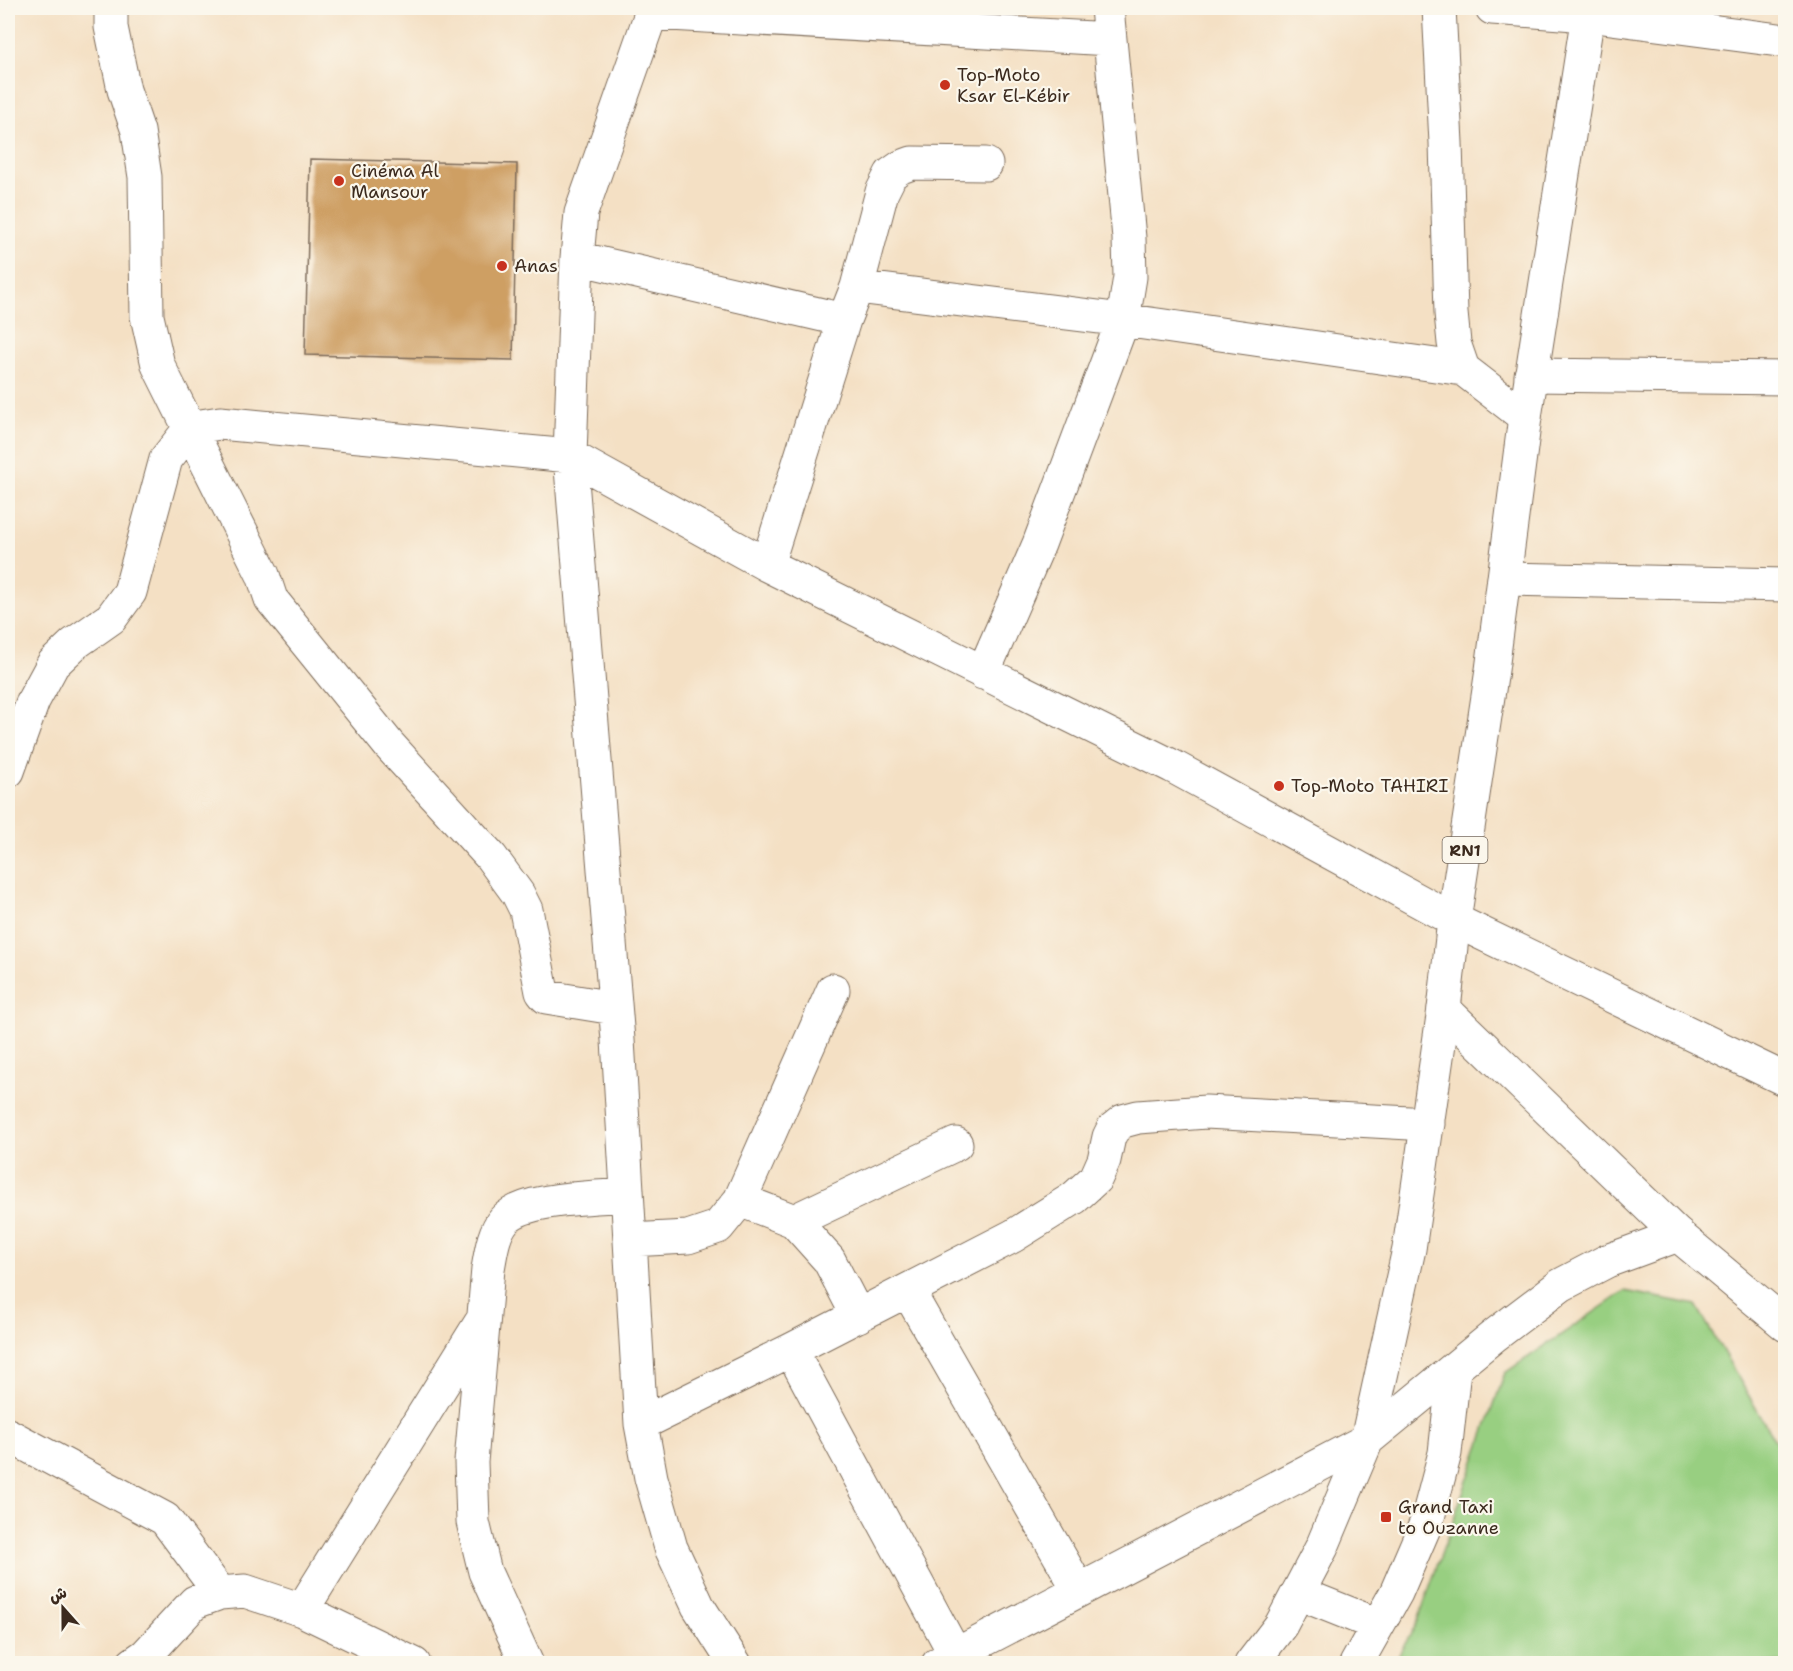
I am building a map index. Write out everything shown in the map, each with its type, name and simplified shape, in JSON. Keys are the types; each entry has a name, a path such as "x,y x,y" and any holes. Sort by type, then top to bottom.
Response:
{"street":[{"path":"111,8 111,27 124,90 138,131 145,177 147,316 158,365 263,575 273,604 389,745 491,857 518,894 526,910 542,992 546,997 614,1008"},
{"path":"1439,8 1446,143 1450,313 1454,343 1463,369"},
{"path":"1492,8 1588,11 1785,41"},
{"path":"735,1664 698,1606 671,1548 651,1478 641,1424 618,1040 570,456 580,213 653,10 1108,23 1129,238 1130,277 1123,320 1039,544 983,673"},
{"name":"RN1","path":"1251,1664 1281,1625 1322,1547 1366,1440 1409,1249 1444,1009 1454,920 1492,670 1525,417 1588,11"},
{"path":"767,565 844,320 857,287 882,192 891,174 912,162 986,164"},
{"path":"577,258 844,320"},
{"path":"857,287 1123,320 1463,369 1525,417"},
{"path":"1532,375 1785,378"},
{"path":"8,771 33,701 53,664 74,644 111,618 130,592 165,459 185,435 192,431 201,426 219,423 570,456 767,565 1172,766 1454,920 1785,1080"},
{"path":"1504,579 1785,585"},
{"path":"630,1240 688,1237 718,1227 740,1200 833,990"},
{"path":"1444,1009 1678,1234 1785,1325"},
{"path":"641,1424 1013,1236 1085,1189 1096,1178 1104,1161 1109,1137 1113,1129 1123,1121 1138,1117 1206,1112 1428,1124"},
{"path":"794,1221 956,1144"},
{"path":"527,1664 485,1572 472,1522 471,1462 488,1269 494,1240 504,1220 518,1210 537,1203 627,1195"},
{"path":"740,1200 794,1221 829,1260 858,1316"},
{"path":"790,1350 946,1659 1366,1440 1495,1335 1561,1285 1607,1261 1678,1234"},
{"path":"908,1291 1079,1590"},
{"path":"302,1610 484,1318"},
{"path":"1356,1664 1396,1593 1427,1521 1445,1453 1454,1370"},
{"path":"8,1435 165,1519 220,1593"},
{"path":"133,1664 146,1655 195,1602 220,1593 245,1591 302,1610 414,1664"},
{"path":"1298,1593 1378,1625"}],"green space":[{"path":"1625,1291 1696,1305 1785,1458 1785,1663 1394,1663 1417,1623 1505,1373"}],"building":[{"path":"310,159 517,164 513,360 305,355"}],"place":[{"name":"Top-Moto Ksar El-Kébir","path":"945,85"},
{"name":"Cinéma Al Mansour","path":"339,181"},
{"name":"Anas","path":"502,266"},
{"name":"Top-Moto TAHIRI","path":"1279,786"},
{"name":"Grand Taxi to Ouzanne","path":"1386,1517"}]}
